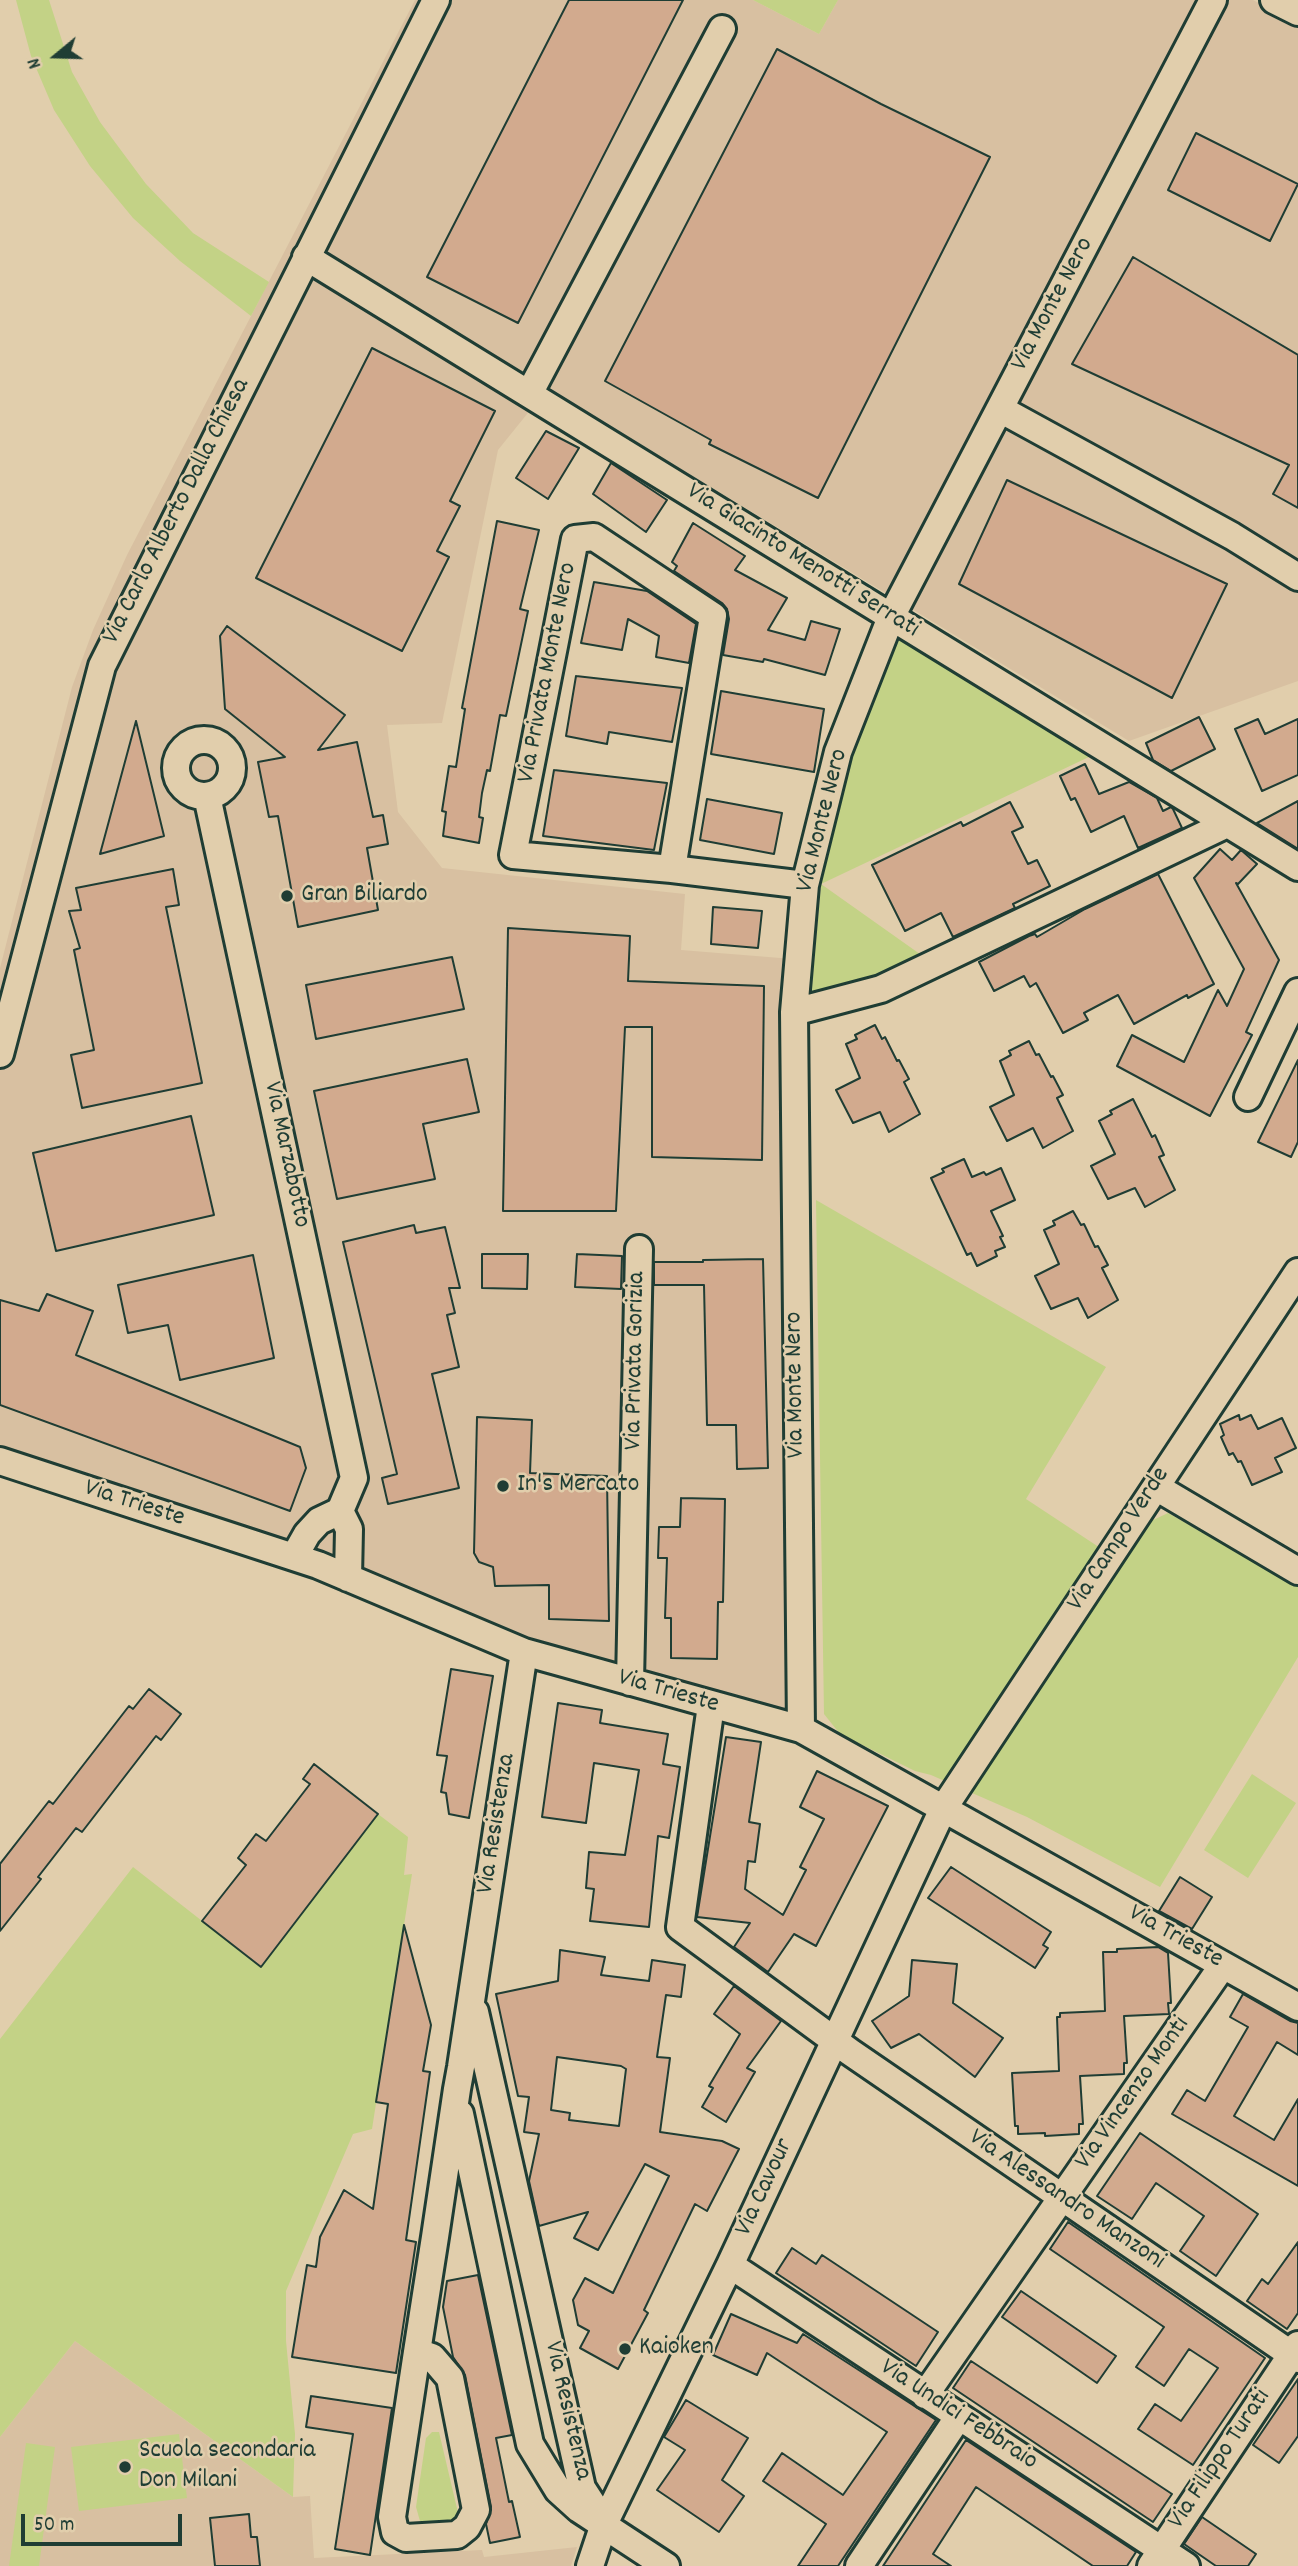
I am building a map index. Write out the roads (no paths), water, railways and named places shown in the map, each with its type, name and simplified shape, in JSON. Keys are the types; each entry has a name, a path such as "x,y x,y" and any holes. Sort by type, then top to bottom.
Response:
{"street":[{"name":"Via Carlo Alberto Dalla Chiesa","path":"0,1054 102,666 436,0"},
{"name":"Via Monte Nero","path":"801,1729 794,1012 805,885 838,752 891,617 1213,0"},
{"path":"1274,0 1298,12"},
{"path":"529,394 722,29"},
{"name":"Via Giacinto Menotti Serrati","path":"306,257 1298,867"},
{"path":"1000,409 1232,536 1298,576"},
{"name":"Via Privata Monte Nero","path":"672,869 713,616 594,537 575,539 513,855 672,869 805,885"},
{"name":"Via Marzabotto","path":"207,796 354,1478 340,1511"},
{"path":"794,1012 881,989 1227,824"},
{"path":"1248,1097 1298,992"},
{"name":"Via Privata Gorizia","path":"630,1682 639,1249"},
{"name":"Via Campo Verde","path":"943,1809 1298,1272"},
{"name":"Via Trieste","path":"0,1461 294,1557 524,1652 801,1729 1298,2007"},
{"path":"1156,1487 1298,1571"},
{"path":"294,1557 307,1534 319,1521 340,1511 349,1529 348,1578"},
{"name":"Via Resistenza","path":"417,2352 432,2357 450,2378 476,2511 467,2527 457,2535 406,2538 395,2532 394,2504 417,2352 457,2088 524,1652"},
{"name":"Via Alessandro Manzoni","path":"711,1705 680,1927 835,2042 1062,2198 1296,2353"},
{"name":"Via Cavour","path":"590,2566 604,2524 730,2265 943,1809"},
{"name":"Via Vincenzo Monti","path":"925,2395 1223,1965"},
{"name":"Via Resistenza","path":"472,1995 582,2488 604,2524"},
{"name":"Via Resistenza","path":"457,2088 462,2128 530,2444 558,2490 579,2509 604,2524"},
{"name":"Via Undici Febbraio","path":"730,2265 959,2416 1156,2558 1186,2566"},
{"name":"Via Filippo Turati","path":"1156,2558 1296,2353"},
{"path":"859,2566 959,2416"},
{"path":"604,2524 666,2566"}],"place":[{"name":"Gran Biliardo","path":"287,896"},
{"name":"In's Mercato","path":"503,1486"},
{"name":"Kaioken","path":"625,2349"},
{"name":"Scuola secondaria Don Milani","path":"125,2467"}]}
